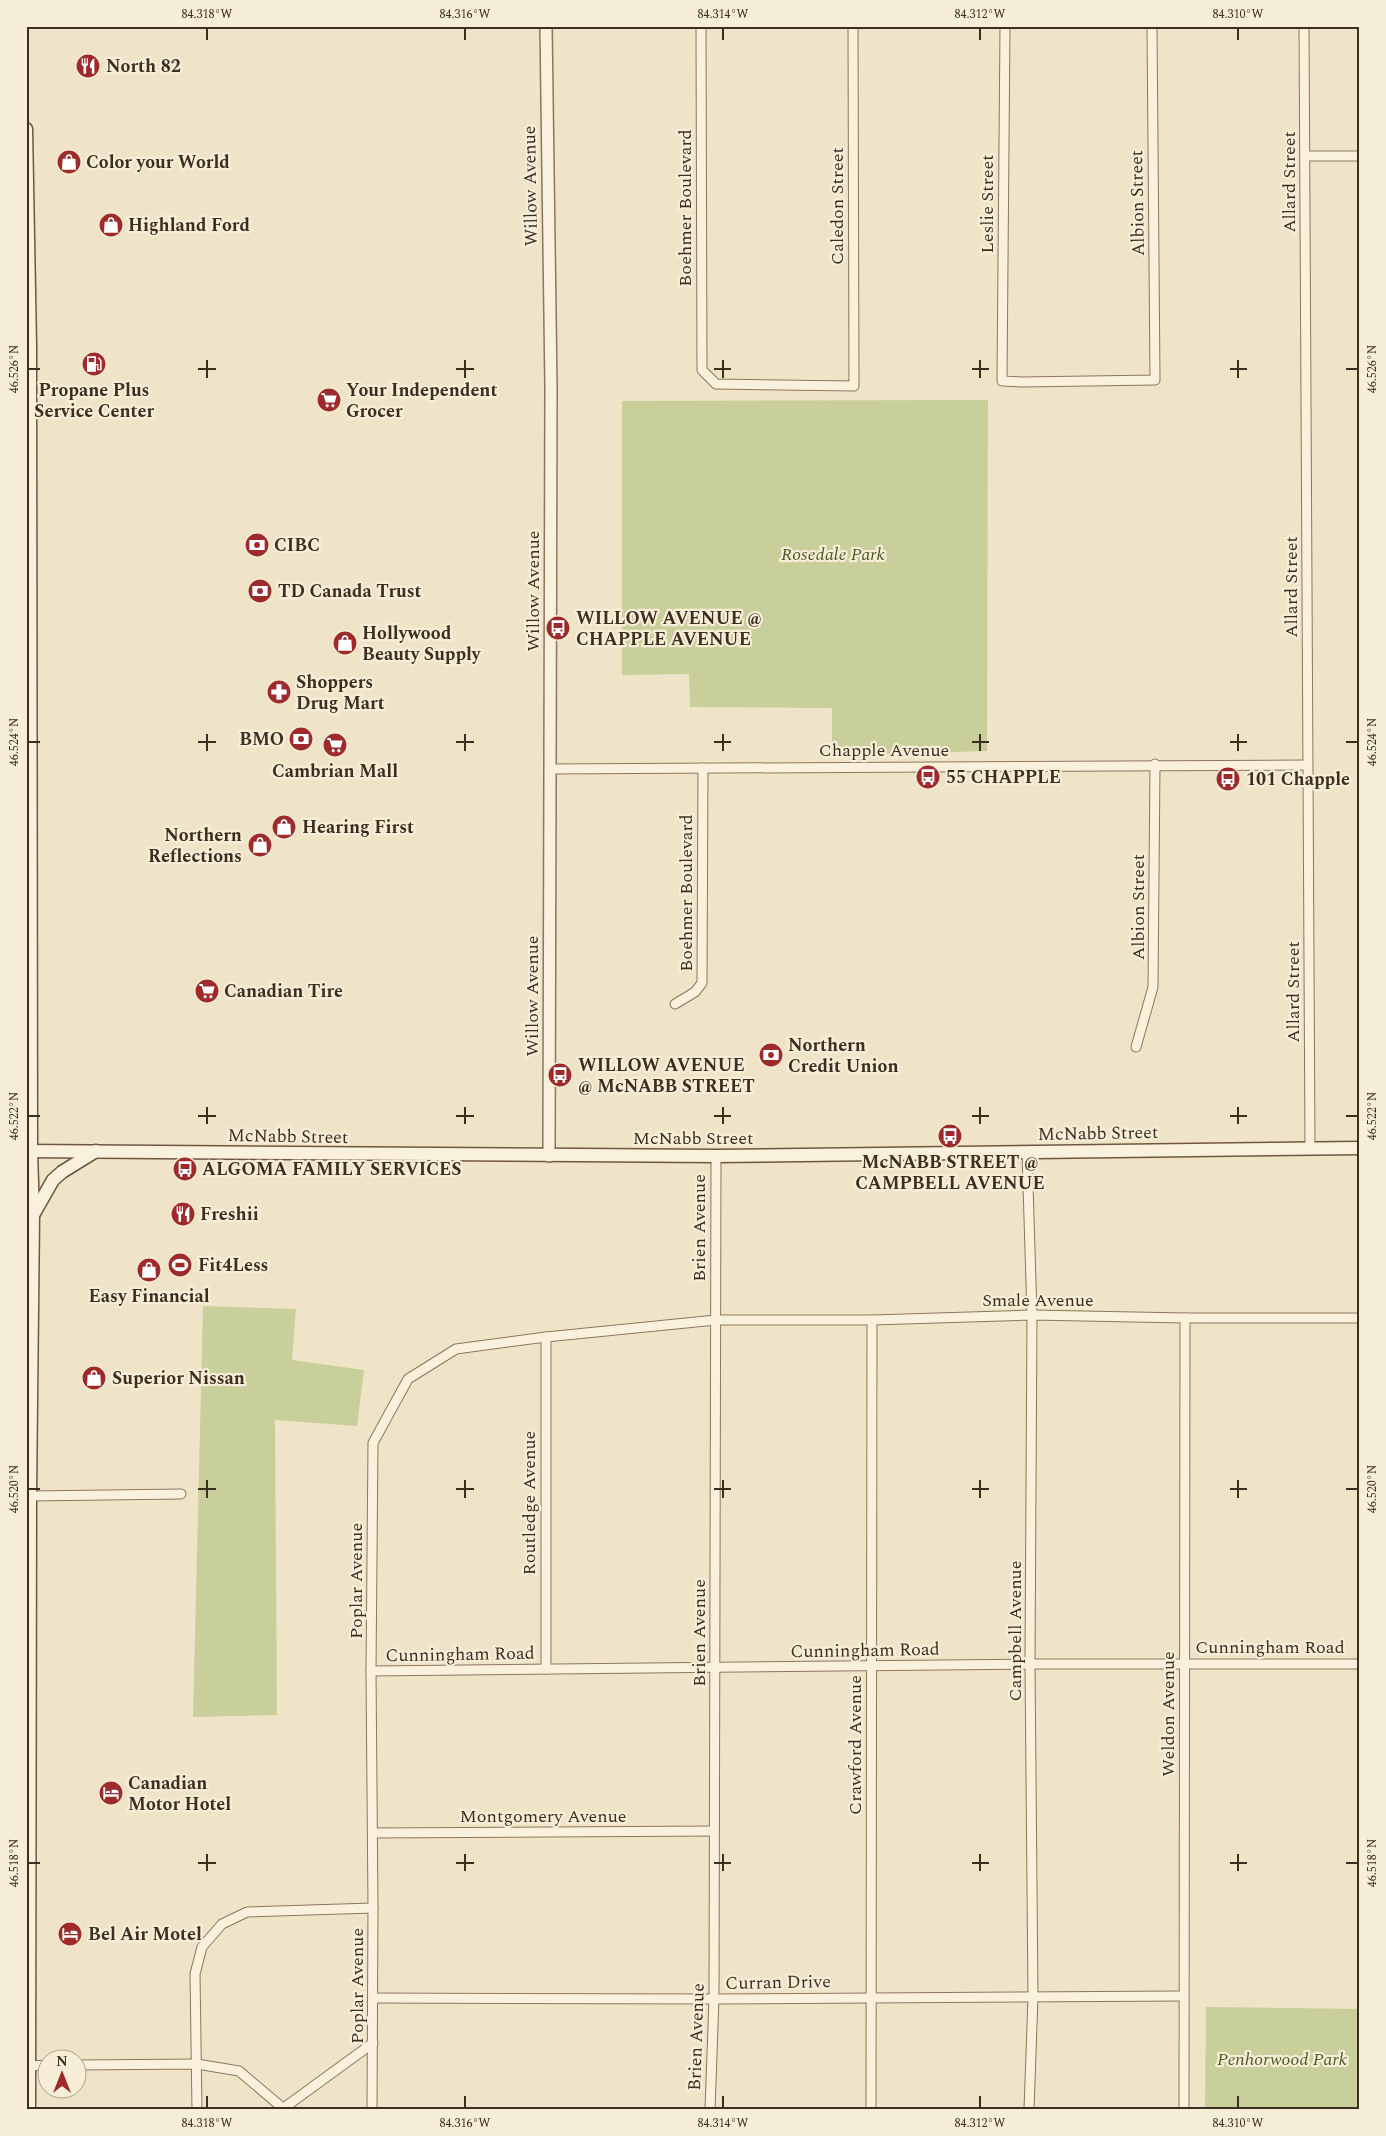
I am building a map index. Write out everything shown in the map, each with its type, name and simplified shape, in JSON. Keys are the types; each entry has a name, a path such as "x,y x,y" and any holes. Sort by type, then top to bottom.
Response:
{"main road":[{"path":"26,129 29,1151 33,1215 29,1377 29,2110"},
{"name":"McNabb Street","path":"29,1151 716,1156 1360,1148"},
{"path":"33,1215 53,1180 62,1172 96,1151"}],"street":[{"name":"Willow Avenue","path":"546,26 551,387 549,1156"},
{"name":"Boehmer Boulevard","path":"701,26 702,370 716,384 854,386"},
{"name":"Caledon Street","path":"853,26 854,386"},
{"name":"Leslie Street","path":"1005,26 1002,381 1155,380"},
{"name":"Albion Street","path":"1152,26 1155,380"},
{"name":"Allard Street","path":"1304,26 1310,1148"},
{"path":"1305,156 1360,156"},
{"name":"Chapple Avenue","path":"550,769 1155,764 1307,765"},
{"name":"Albion Street","path":"1136,1047 1153,987 1155,764"},
{"name":"Boehmer Boulevard","path":"675,1004 695,992 702,983 703,768"},
{"name":"Campbell Avenue","path":"1027,1152 1032,1315 1030,1664 1033,1997 1029,2110"},
{"name":"Brien Avenue","path":"710,2110 714,1999 716,1156"},
{"name":"Smale Avenue","path":"716,1320 872,1320 1032,1315 1185,1318 1360,1318"},
{"name":"Weldon Avenue","path":"1184,2110 1185,1318"},
{"name":"Poplar Avenue","path":"372,2110 373,1834 371,1671 373,1443 408,1379 456,1349 546,1337 716,1320"},
{"name":"Crawford Avenue","path":"870,2110 872,1320"},
{"name":"Routledge Avenue","path":"546,1337 546,1669"},
{"path":"30,1496 181,1494"},
{"name":"Cunningham Road","path":"371,1671 716,1669 1030,1664 1360,1664"},
{"name":"Montgomery Avenue","path":"373,1834 714,1831"},
{"path":"197,2110 195,1974 202,1947 222,1924 247,1912 373,1908"},
{"name":"Curran Drive","path":"373,1998 714,1999 1183,1996"},
{"path":"88,2065 197,2064 239,2071 283,2109 373,2043"},
{"path":"29,2066 38,2066"}],"green space":[{"name":"Rosedale Park","path":"988,400 987,751 832,756 832,708 690,707 689,674 622,675 622,401"},
{"path":"203,1306 296,1309 292,1360 364,1370 357,1426 275,1420 277,1715 193,1717"},
{"name":"Penhorwood Park","path":"1206,2007 1360,2009 1360,2110 1205,2110"}],"place":[{"name":"North 82","path":"88,66"},
{"name":"Color your World","path":"69,162"},
{"name":"Highland Ford","path":"111,225"},
{"name":"Propane Plus Service Center","path":"94,364"},
{"name":"Your Independent Grocer","path":"329,400"},
{"name":"CIBC","path":"257,545"},
{"name":"TD Canada Trust","path":"260,591"},
{"name":"WILLOW AVENUE @ CHAPPLE AVENUE","path":"558,628"},
{"name":"Hollywood Beauty Supply","path":"345,643"},
{"name":"Shoppers Drug Mart","path":"279,692"},
{"name":"BMO","path":"301,739"},
{"name":"Cambrian Mall","path":"335,745"},
{"name":"55 CHAPPLE","path":"928,777"},
{"name":"101 Chapple","path":"1228,779"},
{"name":"Hearing First","path":"284,827"},
{"name":"Northern Reflections","path":"260,845"},
{"name":"Canadian Tire","path":"207,991"},
{"name":"Northern Credit Union","path":"771,1055"},
{"name":"WILLOW AVENUE @ McNABB STREET","path":"560,1075"},
{"name":"McNABB STREET @ CAMPBELL AVENUE","path":"950,1136"},
{"name":"ALGOMA FAMILY SERVICES","path":"185,1169"},
{"name":"Freshii","path":"183,1214"},
{"name":"Fit4Less","path":"180,1265"},
{"name":"Easy Financial","path":"149,1270"},
{"name":"Superior Nissan","path":"94,1378"},
{"name":"Canadian Motor Hotel","path":"111,1793"},
{"name":"Bel Air Motel","path":"70,1934"}]}
